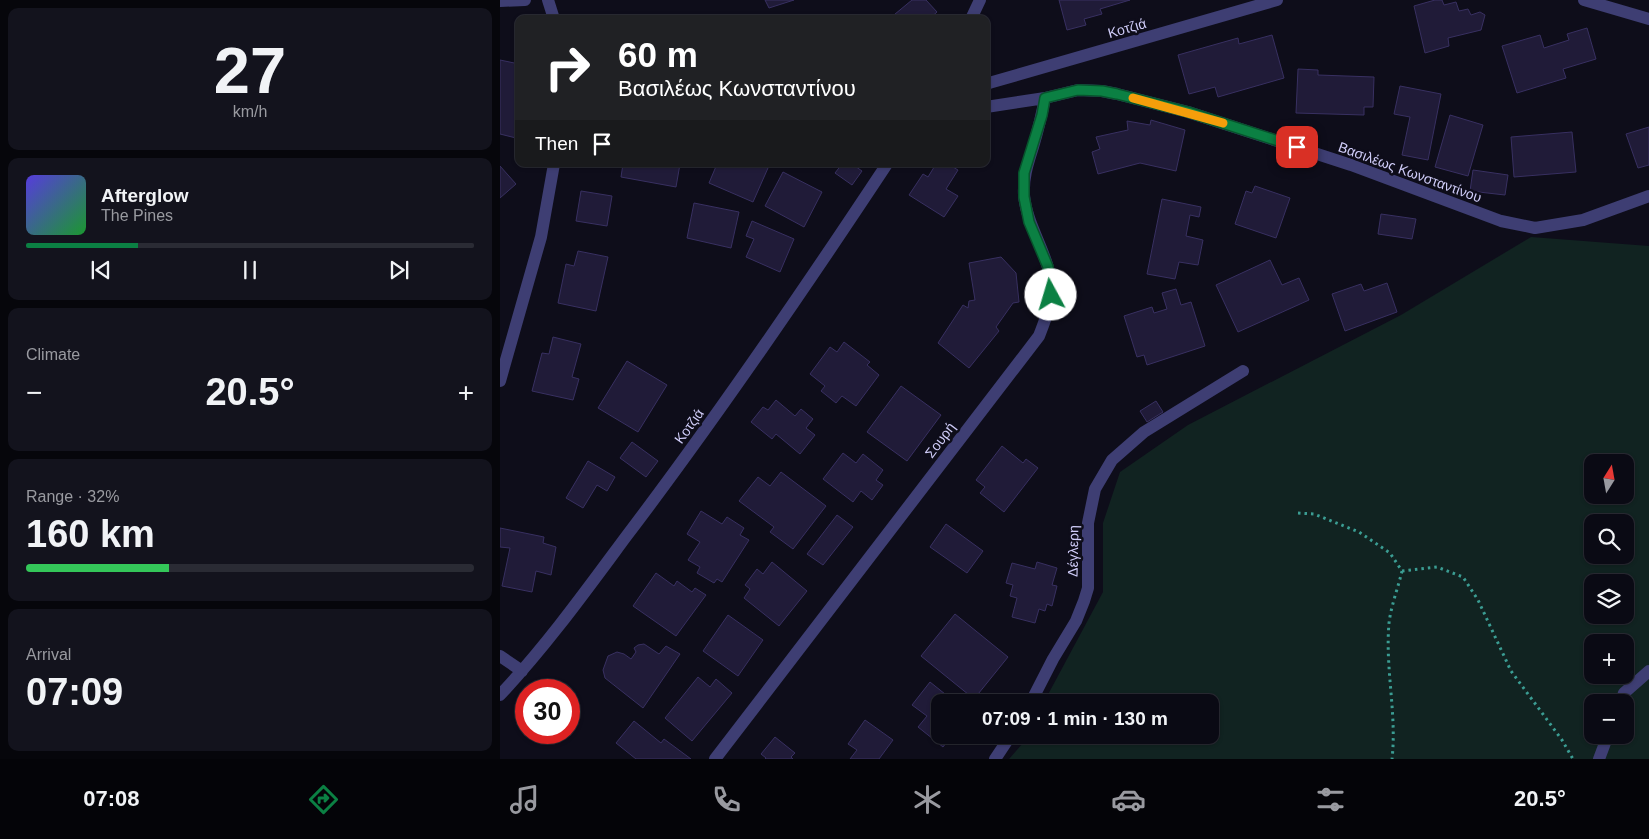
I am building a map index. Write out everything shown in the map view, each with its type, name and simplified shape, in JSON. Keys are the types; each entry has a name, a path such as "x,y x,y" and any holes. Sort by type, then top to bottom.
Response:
{"street":[{"path":"500,1 525,0"},
{"path":"548,0 553,15"},
{"path":"973,15 980,0"},
{"name":"Κοτζιά","path":"990,83 1277,0"},
{"path":"1584,0 1649,19"},
{"name":"Βασιλέως Κωνσταντίνου","path":"990,106 1045,98 1078,90 1102,91 1179,110 1351,165 1501,221 1535,228 1583,220 1649,196"},
{"name":"Σουρή","path":"715,759 1039,336 1046,318 1051,295 1048,267 1029,222 1024,197 1024,173 1040,123 1045,98"},
{"path":"500,381 541,237 553,167"},
{"name":"Κοτζιά","path":"500,695 542,648 663,488 782,323 885,167"},
{"name":"Δέγλερη","path":"1035,694 1076,621 1084,601 1088,588 1088,523 1096,489 1112,460 1144,432 1243,371"},
{"path":"500,656 522,671"},
{"path":"1624,694 1649,671"},
{"path":"996,759 1005,744"},
{"path":"1599,759 1605,744"}],"path":[{"path":"1298,513 1314,514 1359,532 1390,553 1402,571 1390,622 1389,665 1394,744 1392,759"},
{"path":"1402,571 1437,567 1464,577 1478,600 1511,671 1562,740 1573,759"}],"green space":[{"path":"1531,237 1649,246 1649,759 1009,759 1022,744 1219,744 1219,694 1048,694 1103,592 1103,523 1120,472 1188,425 1401,315"}],"building":[{"path":"765,0 794,0 769,8"},
{"path":"912,0 926,0 937,12 934,15 894,15"},
{"path":"1059,0 1130,0 1100,9 1102,14 1084,19 1086,25 1067,30"},
{"path":"1442,0 1444,5 1456,2 1459,11 1468,9 1471,15 1480,12 1485,15 1481,30 1448,38 1449,46 1425,53 1414,6"},
{"path":"1587,28 1596,59 1563,69 1566,78 1517,93 1502,46 1540,35 1544,48 1569,40 1567,34"},
{"path":"1272,35 1284,78 1218,97 1215,87 1189,94 1178,55 1238,38 1239,44"},
{"path":"500,60 515,63 515,138 500,134"},
{"path":"1298,69 1318,70 1318,75 1374,77 1373,107 1364,107 1364,115 1296,113"},
{"path":"1400,86 1441,94 1428,160 1402,155 1410,117 1394,114"},
{"path":"1450,115 1483,125 1468,176 1435,167"},
{"path":"1151,120 1185,130 1176,171 1140,163 1098,174 1092,152 1100,149 1096,137 1128,130 1127,121 1150,125"},
{"path":"1649,127 1649,165 1638,168 1626,134"},
{"path":"1572,132 1576,172 1514,177 1511,137"},
{"path":"500,166 516,184 500,198"},
{"path":"623,167 679,167 676,187 621,177"},
{"path":"716,167 768,168 753,202 709,183"},
{"path":"840,167 856,167 862,171 852,185 835,173"},
{"path":"934,167 953,167 958,170 946,189 958,196 944,217 909,195 923,174 928,177"},
{"path":"1473,170 1508,175 1505,195 1470,191"},
{"path":"783,172 822,192 804,227 765,206"},
{"path":"1255,186 1290,198 1276,238 1235,224 1246,191 1252,193"},
{"path":"581,191 612,196 607,226 576,221"},
{"path":"1162,199 1201,207 1199,217 1190,215 1186,236 1203,240 1198,265 1179,262 1175,279 1147,274"},
{"path":"694,203 739,212 731,248 687,238"},
{"path":"1381,214 1416,219 1412,239 1378,234"},
{"path":"752,221 794,239 780,272 746,257 754,239 746,236"},
{"path":"578,251 608,257 596,311 558,303 566,264 574,266"},
{"path":"1001,257 1016,273 1019,302 1013,303 996,327 999,331 969,368 938,343 963,305 968,308 969,301 975,300 969,263"},
{"path":"1270,260 1282,285 1299,278 1309,300 1238,332 1216,285"},
{"path":"1387,283 1397,312 1345,331 1332,294 1361,284 1364,291"},
{"path":"1176,289 1181,305 1191,302 1205,346 1147,365 1144,355 1137,357 1124,316 1152,307 1154,313 1167,309 1162,293"},
{"path":"553,337 581,344 572,377 579,379 573,400 532,391 542,353 549,354"},
{"path":"844,342 870,362 867,365 879,375 856,406 842,396 836,403 821,391 825,386 810,374 830,347 837,352"},
{"path":"627,361 667,385 638,432 598,408"},
{"path":"901,386 941,415 907,461 867,432"},
{"path":"776,400 795,416 801,409 813,419 806,428 815,435 800,454 776,434 772,439 751,422 763,407 768,410"},
{"path":"1156,401 1163,412 1147,422 1140,411"},
{"path":"632,442 658,461 646,477 620,458"},
{"path":"1002,446 1023,463 1026,459 1038,468 1004,512 980,493 985,487 976,480"},
{"path":"843,453 856,463 863,454 883,470 876,480 883,485 872,500 861,491 853,502 823,479"},
{"path":"588,461 615,477 607,491 597,485 583,508 566,498"},
{"path":"781,472 826,506 793,549 770,532 774,527 739,501 758,477 770,486"},
{"path":"701,511 722,524 727,517 744,528 740,535 749,540 722,582 717,579 714,583 697,573 700,567 688,560 700,542 687,534"},
{"path":"837,515 853,527 823,565 807,554"},
{"path":"946,524 983,551 967,573 930,547"},
{"path":"500,528 544,537 543,543 556,547 551,575 536,571 532,592 502,586 510,548 500,547"},
{"path":"772,562 807,591 779,626 744,598 750,589 745,585 757,569 763,574"},
{"path":"1037,562 1057,568 1052,585 1057,586 1052,606 1047,604 1045,611 1039,609 1035,623 1012,617 1017,598 1010,596 1013,585 1006,583 1012,563 1035,569"},
{"path":"656,573 674,586 677,581 692,592 695,588 706,595 676,636 633,606"},
{"path":"955,614 1008,657 978,694 968,694 921,656"},
{"path":"728,615 763,640 738,676 703,651"},
{"path":"644,644 659,654 666,646 680,654 643,708 605,678 603,670 608,656 617,652 631,659 636,652 634,648"},
{"path":"698,677 710,687 716,679 732,693 692,741 665,718"},
{"path":"930,682 945,694 931,694 931,737 918,727 927,716 912,705"},
{"path":"865,720 893,740 879,759 850,759 857,750 848,744"},
{"path":"634,721 661,743 664,739 691,759 636,759 616,743"},
{"path":"775,737 795,753 791,757 793,759 765,759 761,754"}],"slow traffic":[{"path":"1133,98 1223,123"}],"route":[{"path":"1051,295 1048,267 1029,222 1024,197 1024,173 1042,115 1045,98 1078,90 1102,91 1188,112 1297,147"}]}
